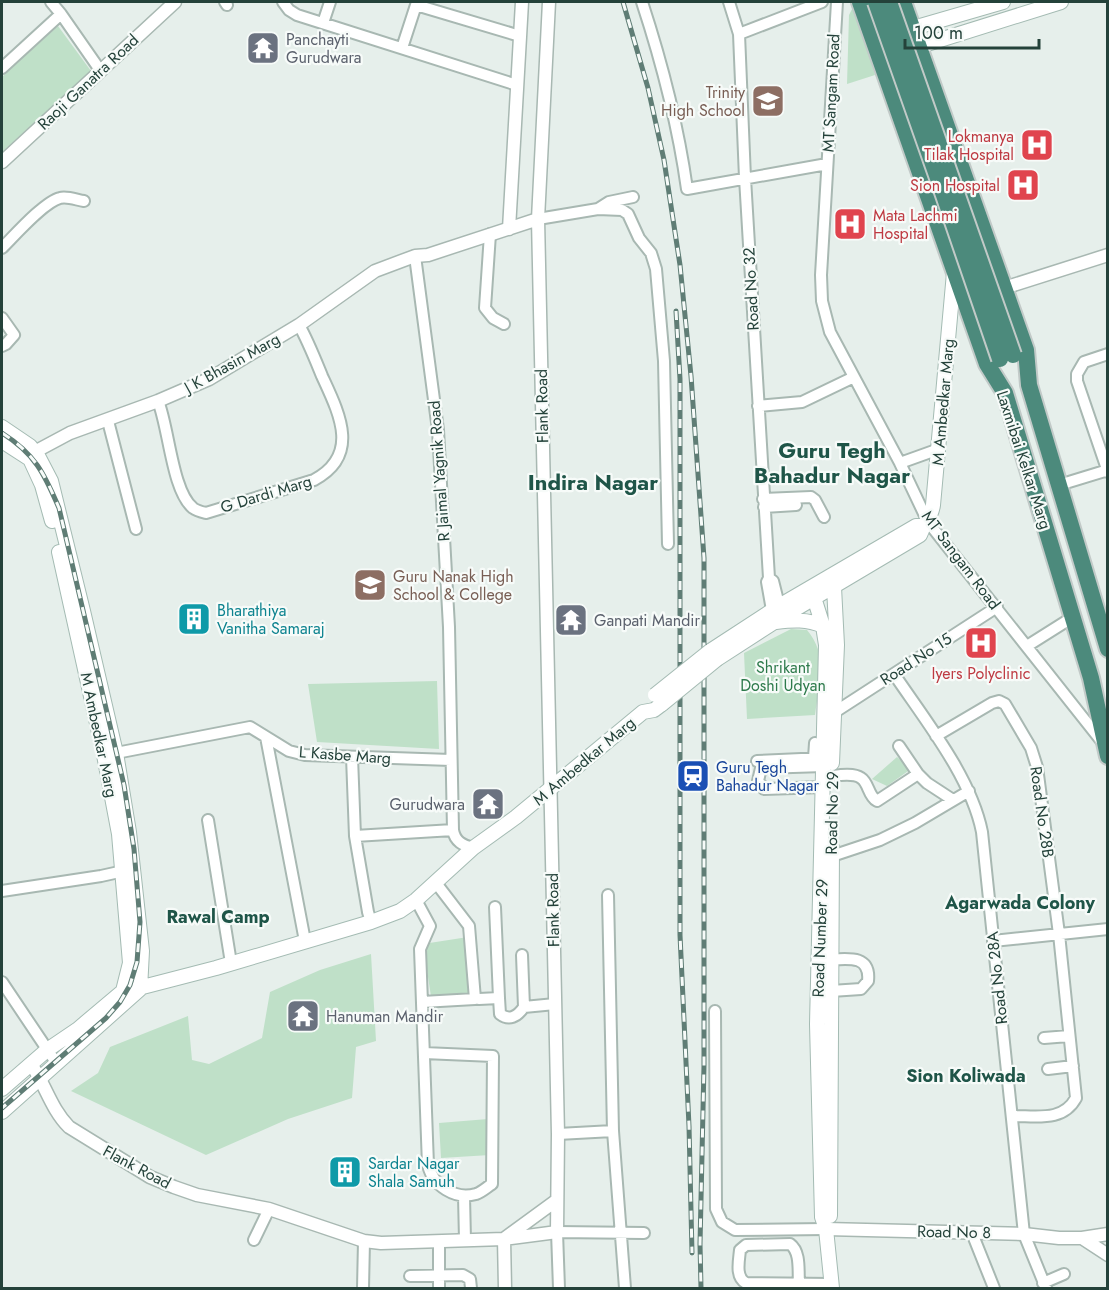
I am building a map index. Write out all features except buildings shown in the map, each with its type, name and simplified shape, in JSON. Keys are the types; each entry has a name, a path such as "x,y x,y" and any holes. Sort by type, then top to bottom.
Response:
{"highway":[{"name":"Laxmibai Kelkar Marg","path":"860,2 987,364 1005,393 1091,678 1106,751"},
{"path":"876,2 944,195 1006,357 1029,385"},
{"path":"889,2 1006,357 1005,393"},
{"name":"Laxmibai Kelkar Marg","path":"903,2 1026,350 1029,385 1107,649"}],"main road":[{"path":"872,39 1003,2"},
{"path":"879,59 1060,2"},
{"name":"M Ambedkar Marg","path":"32,455 42,485 110,754 119,834 128,870 130,963 123,991 140,989 371,922 400,911 436,883 473,848 516,817 643,712 654,710 658,699 713,655 832,582 921,535 933,505 954,273"},
{"path":"2,428 30,446 32,455"},
{"path":"2,441 32,455"},
{"name":"Road No 29","path":"827,858 823,764 837,645 832,582"},
{"name":"Road Number 29","path":"813,593 826,645 830,712 823,764 827,858 825,960 817,1024 822,1217 826,1229 832,1286"},
{"path":"777,614 823,626"},
{"path":"2,1112 140,989 142,951 128,870"},
{"path":"825,960 831,991 830,1217 826,1229"},
{"path":"2,1089 47,1050 78,1029 123,991"}],"street":[{"path":"51,2 100,70"},
{"name":"Raoji Ganatra Road","path":"2,162 175,2"},
{"path":"283,2 297,15 517,85"},
{"path":"323,23 330,2"},
{"path":"509,229 522,2"},
{"name":"Flank Road","path":"31,1064 41,1078 59,1118 69,1127 150,1177 197,1195 269,1209 364,1241 381,1243 504,1239 553,1232 557,1200 558,1134 538,219 549,2"},
{"path":"642,2 662,63 682,154 687,189 827,164"},
{"name":"Road No 32","path":"729,2 739,34 745,178 769,578 767,582 777,614"},
{"path":"739,34 822,2"},
{"name":"MT Sangam Road","path":"837,2 821,275 822,301 830,332 900,463 926,524 1028,646 1106,751"},
{"path":"402,48 416,5 520,36"},
{"path":"2,68 61,14"},
{"path":"598,209 609,202 633,197"},
{"path":"2,248 32,219 59,198 84,201"},
{"path":"538,219 598,209 622,210 628,214 639,238 651,253 656,269 664,361 668,544"},
{"name":"J K Bhasin Marg","path":"32,455 70,433 110,424 236,373 366,282 428,255 538,219"},
{"path":"490,234 484,309 504,324"},
{"path":"1004,288 1107,255"},
{"name":"R Jaimal Yagnik Road","path":"416,260 438,430 448,627 453,830"},
{"path":"2,318 14,334 2,347"},
{"name":"G Dardi Marg","path":"160,405 179,483 184,497 195,510 206,513 314,480 326,474 334,466 340,453 342,431 334,402 301,328"},
{"path":"1059,485 1107,471 1077,381 1077,374 1084,362 1107,354"},
{"path":"758,406 802,402 854,377"},
{"path":"110,424 136,529"},
{"path":"900,463 939,449"},
{"path":"763,501 811,497 824,517"},
{"path":"763,501 796,499"},
{"name":"Road No 15","path":"830,712 894,674 996,607"},
{"path":"1028,646 1073,617"},
{"name":"Road No 28A","path":"894,674 936,736 969,791 979,815 1024,1234 1045,1286"},
{"name":"Road No 28B","path":"936,736 999,701 1005,704 1038,767 1059,934 1070,1066 1076,1098 1070,1109 1055,1116 1013,1116"},
{"name":"L Kasbe Marg","path":"110,754 250,728 256,729 289,751 305,755 452,760"},
{"path":"266,737 305,941"},
{"path":"815,742 823,764"},
{"path":"899,746 918,774 953,801"},
{"path":"352,757 355,836 371,922"},
{"path":"757,761 823,764 860,777 864,780 872,797 878,801 918,774"},
{"path":"823,764 761,768 758,782 764,789 823,787"},
{"path":"827,858 880,840 915,823 969,791"},
{"path":"208,820 231,963"},
{"path":"355,836 453,830 454,837 462,845 473,848"},
{"path":"2,891 128,870"},
{"path":"422,1002 475,999 469,926 436,883"},
{"path":"608,895 613,1131 625,1288"},
{"path":"416,900 430,926 420,950 428,1165 434,1181 441,1186 464,1196 478,1193 492,1184 493,1056 424,1053"},
{"path":"495,907 500,1014 504,1017 512,1018 519,1015 524,1007 522,955"},
{"path":"993,941 1107,929"},
{"path":"825,960 858,960 867,968 869,976 866,985 861,989 831,991"},
{"path":"2,982 57,1064"},
{"path":"479,999 499,998"},
{"path":"524,1007 555,1004"},
{"path":"715,1011 716,1209 718,1216 722,1222 735,1230 826,1229"},
{"path":"1044,1038 1067,1036"},
{"path":"1048,1069 1070,1066"},
{"path":"558,1134 613,1131"},
{"path":"464,1196 465,1240"},
{"path":"505,1288 504,1239 557,1200"},
{"path":"254,1240 269,1209"},
{"path":"535,1216 553,1232 644,1233"},
{"name":"Road No 8","path":"826,1229 1024,1234 1059,1238 1082,1238 1107,1234"},
{"path":"553,1232 559,1288"},
{"path":"972,1233 994,1288"},
{"path":"1082,1238 1107,1255"},
{"path":"363,1288 364,1241"},
{"path":"439,1241 439,1288"},
{"path":"799,1284 797,1253 790,1244 747,1245 740,1250 739,1277 743,1282 832,1286"},
{"path":"1045,1286 1064,1274"},
{"path":"410,1276 467,1276 470,1279 471,1288"}],"green space":[{"path":"854,5 875,75 847,84 849,15"},
{"path":"58,26 91,71 2,152 2,77"},
{"name":"Shrikant Doshi Udyan","path":"791,629 807,630 818,650 821,670 815,715 747,719 744,653"},
{"path":"437,681 439,749 317,742 308,684"},
{"path":"897,757 911,769 887,786 872,779"},
{"path":"468,937 476,996 432,1003 423,944"},
{"path":"371,954 376,1041 356,1047 352,1098 288,1119 206,1155 71,1091 98,1073 110,1047 188,1016 192,1060 209,1064 262,1038 270,992 320,970"},
{"path":"488,1119 490,1155 441,1158 439,1123"}],"railway":[{"path":"623,2 648,88 664,160 680,265 691,376 704,558 704,1065 701,1288"},
{"path":"676,311 680,379 680,935 692,1253"},
{"path":"2,433 31,457 48,484 59,508 124,785 134,849 140,922 137,962 130,985 120,1002 106,1018 2,1108"}],"place":[{"name":"Panchayti Gurudwara","path":"263,48"},
{"name":"Trinity High School","path":"768,101"},
{"name":"Lokmanya Tilak Hospital","path":"1037,145"},
{"name":"Sion Hospital","path":"1023,185"},
{"name":"Mata Lachmi Hospital","path":"850,224"},
{"name":"Guru Nanak High School & College","path":"370,585"},
{"name":"Bharathiya Vanitha Samaraj","path":"194,619"},
{"name":"Ganpati Mandir","path":"571,620"},
{"name":"Iyers Polyclinic","path":"981,643"},
{"name":"Guru Tegh Bahadur Nagar","path":"693,776"},
{"name":"Gurudwara","path":"488,804"},
{"name":"Hanuman Mandir","path":"303,1016"},
{"name":"Sardar Nagar Shala Samuh","path":"345,1172"}],"district":[{"name":"Guru Tegh Bahadur Nagar","path":"832,462"},
{"name":"Indira Nagar","path":"593,482"},
{"name":"Agarwada Colony","path":"1020,903"},
{"name":"Rawal Camp","path":"218,917"},
{"name":"Sion Koliwada","path":"966,1076"}]}
